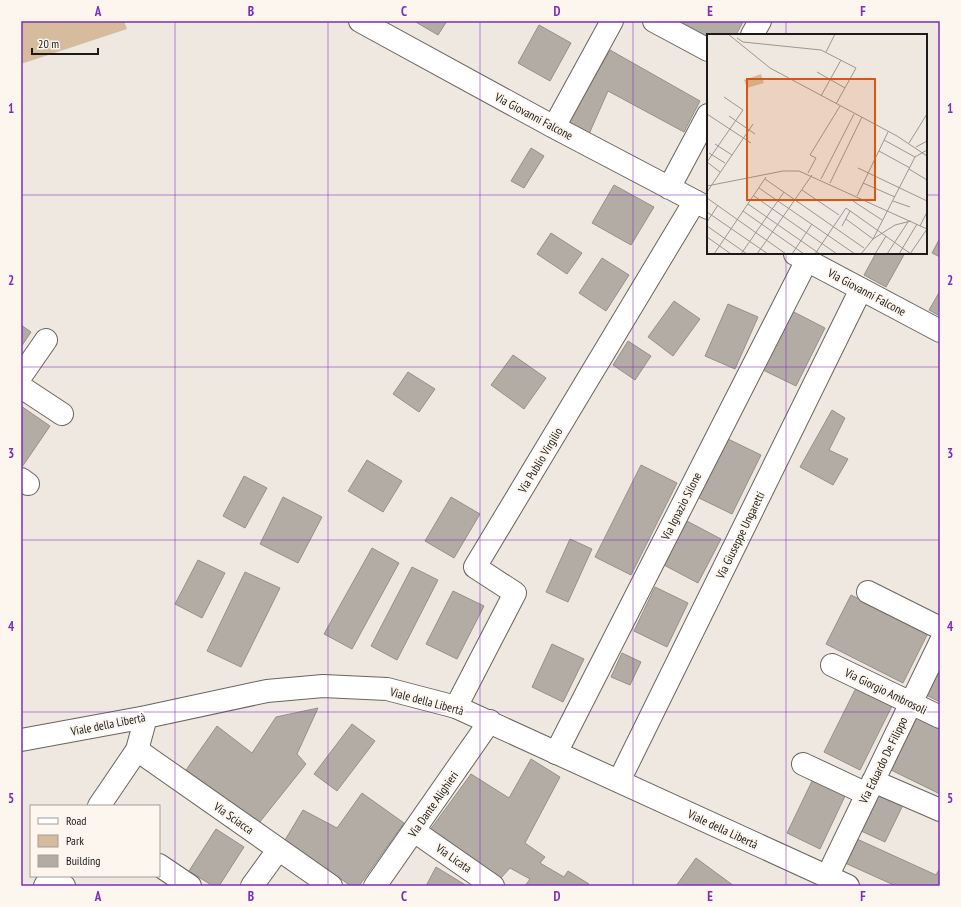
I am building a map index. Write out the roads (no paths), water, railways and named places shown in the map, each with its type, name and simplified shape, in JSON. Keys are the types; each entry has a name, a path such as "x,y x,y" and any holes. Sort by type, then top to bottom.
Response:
{"street":[{"name":"Via Giovanni Falcone","path":"360,21 554,127 702,205"},
{"path":"554,127 612,21"},
{"path":"654,21 707,49"},
{"path":"753,34 760,21"},
{"path":"669,188 707,118"},
{"name":"Via Publio Virgilio","path":"456,707 515,593 475,567 702,205"},
{"name":"Via Giovanni Falcone","path":"800,256 940,331"},
{"name":"Via Ignazio Silone","path":"556,753 800,256"},
{"name":"Via Giuseppe Ungaretti","path":"619,782 862,289"},
{"path":"21,376 46,340"},
{"path":"21,387 62,414"},
{"path":"868,592 940,628"},
{"name":"Via Eduardo De Filippo","path":"827,876 940,643"},
{"name":"Via Giorgio Ambrosoli","path":"832,665 940,717"},
{"name":"Viale della Libertà","path":"21,740 268,691 323,686 387,689 456,707 490,721 556,753 848,886"},
{"path":"100,805 137,750 146,716"},
{"name":"Via Dante Alighieri","path":"375,886 490,721"},
{"name":"Via Sciacca","path":"137,750 331,886"},
{"path":"803,764 870,788 940,810"},
{"name":"Via Licata","path":"414,831 493,886"},
{"path":"252,886 278,850"},
{"path":"160,866 190,886"}]}
